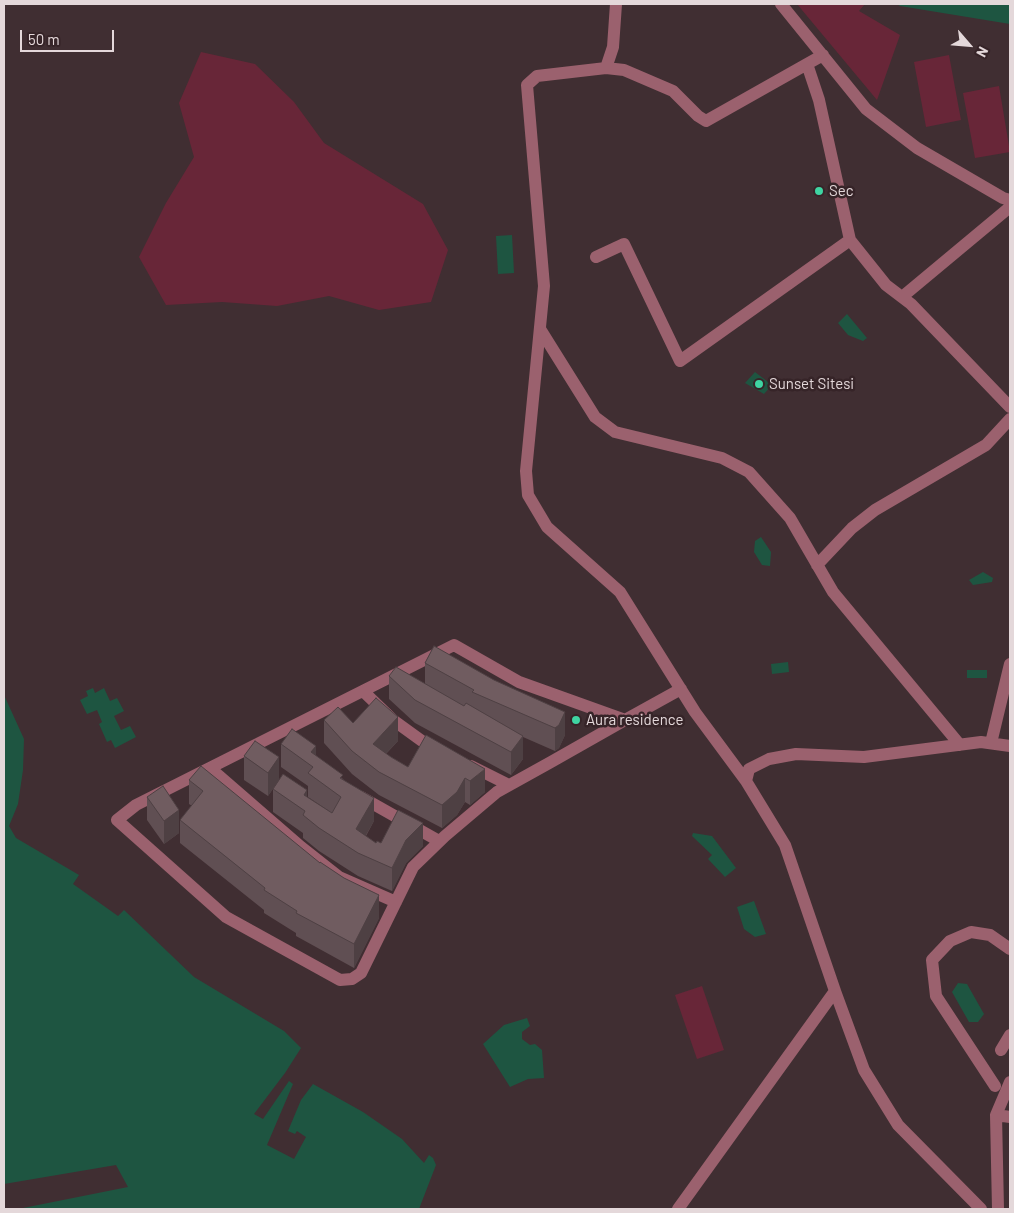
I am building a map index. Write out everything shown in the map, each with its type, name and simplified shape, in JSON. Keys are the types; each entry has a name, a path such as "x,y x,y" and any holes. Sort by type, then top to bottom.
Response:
{"street":[{"path":"606,68 613,47 616,4"},
{"path":"782,4 866,109 916,148 1010,200"},
{"path":"823,55 706,121 698,116 673,91 624,70 606,68 537,76 527,85 544,286 526,471 528,495 547,527 620,592 681,689 746,781 785,845 864,1070 898,1125 981,1209"},
{"path":"808,64 819,100 850,240 886,285 911,304 1010,406"},
{"path":"902,297 1010,207"},
{"path":"596,257 624,244 680,361 850,240"},
{"path":"540,329 595,417 615,432 722,458 749,472 790,518 833,592 960,745"},
{"path":"817,565 852,528 875,510 986,445 1010,419"},
{"path":"625,720 519,682 454,645 363,690 294,730 210,768 136,805 117,820 226,917 340,980 352,979 361,973 413,867 439,841 497,792 681,689"},
{"path":"991,743 1010,664"},
{"path":"363,690 393,720 422,741 509,785"},
{"path":"746,781 749,769 769,760 796,754 864,757 981,742 1010,746"},
{"path":"210,768 301,847 339,877 396,902"},
{"path":"348,787 368,803 439,841"},
{"path":"995,1086 936,996 932,960 950,941 971,932 990,935 1010,948"},
{"path":"678,1209 835,991"},
{"path":"1001,1050 1010,1036"},
{"path":"998,1209 996,1115 1010,1082"},
{"path":"996,1115 1010,1117"}],"shaded area":[{"path":"797,4 865,4 859,11 900,35 877,100"},
{"path":"897,4 1010,4 1010,24 900,6"},
{"path":"201,52 255,64 294,102 324,143 423,204 448,250 431,302 379,310 329,296 277,306 222,302 166,305 139,257 166,203 194,157 179,103"},
{"path":"949,55 961,120 926,127 914,62"},
{"path":"999,86 1010,152 975,158 963,93"},
{"path":"512,235 514,273 498,274 496,236"},
{"path":"847,314 867,338 863,341 848,335 838,323"},
{"name":"Sunset Sitesi","path":"755,372 772,385 764,394 745,383"},
{"path":"761,537 771,552 770,566 762,565 754,552 755,541"},
{"path":"983,572 993,578 992,582 973,585 969,580"},
{"path":"788,662 789,672 772,674 771,664"},
{"path":"967,670 987,670 987,678 967,678"},
{"path":"93,688 95,693 104,688 110,701 117,698 124,711 114,716 121,730 130,726 136,737 115,748 111,740 107,742 99,724 102,722 97,710 87,714 80,700 88,696 86,691"},
{"path":"4,695 24,739 23,770 18,804 9,826 16,838 79,875 73,884 118,916 124,910 194,977 284,1031 301,1048 254,1114 263,1119 289,1081 293,1084 267,1145 294,1159 306,1137 297,1131 295,1134 288,1131 301,1100 313,1084 363,1112 402,1139 424,1163 429,1155 433,1158 436,1165 419,1209 4,1209"},
{"path":"693,833 712,836 736,868 725,877 708,859 712,855 692,836"},
{"path":"754,901 766,934 755,937 744,929 737,907"},
{"path":"958,983 967,984 984,1014 978,1022 969,1022 952,992"},
{"path":"702,986 724,1050 697,1059 675,995"},
{"path":"527,1018 530,1026 522,1032 522,1039 530,1045 535,1044 542,1050 544,1078 528,1079 510,1087 483,1044 504,1025"}],"pier":[{"path":"116,1165 128,1187 18,1209 4,1209 4,1184"}],"building":[{"path":"434,646 494,680 565,712 559,725 555,728 472,692 474,690 425,663"},
{"path":"396,667 464,706 466,703 523,736 511,752 415,700 389,676"},
{"path":"376,698 398,717 373,744 391,757 408,767 426,735 485,769 470,781 465,778 457,792 442,805 379,772 352,751 324,720 338,707 353,723"},
{"path":"292,729 316,746 311,752 343,775 340,778 374,798 356,829 376,843 377,841 381,843 398,810 423,823 406,840 392,868 358,853 319,828 303,815 305,811 273,789 283,774 307,790 304,795 332,813 341,797 308,773 313,767 281,744"},
{"path":"255,741 279,757 268,773 244,756"},
{"path":"201,766 320,863 344,878 379,895 354,944 296,913 297,911 264,890 265,888 180,820 203,791 189,780"},
{"path":"163,786 179,810 164,821 147,797"}],"place":[{"name":"Sec","path":"819,191"},
{"name":"Sunset Sitesi","path":"759,384"},
{"name":"Aura residence","path":"576,720"}]}
